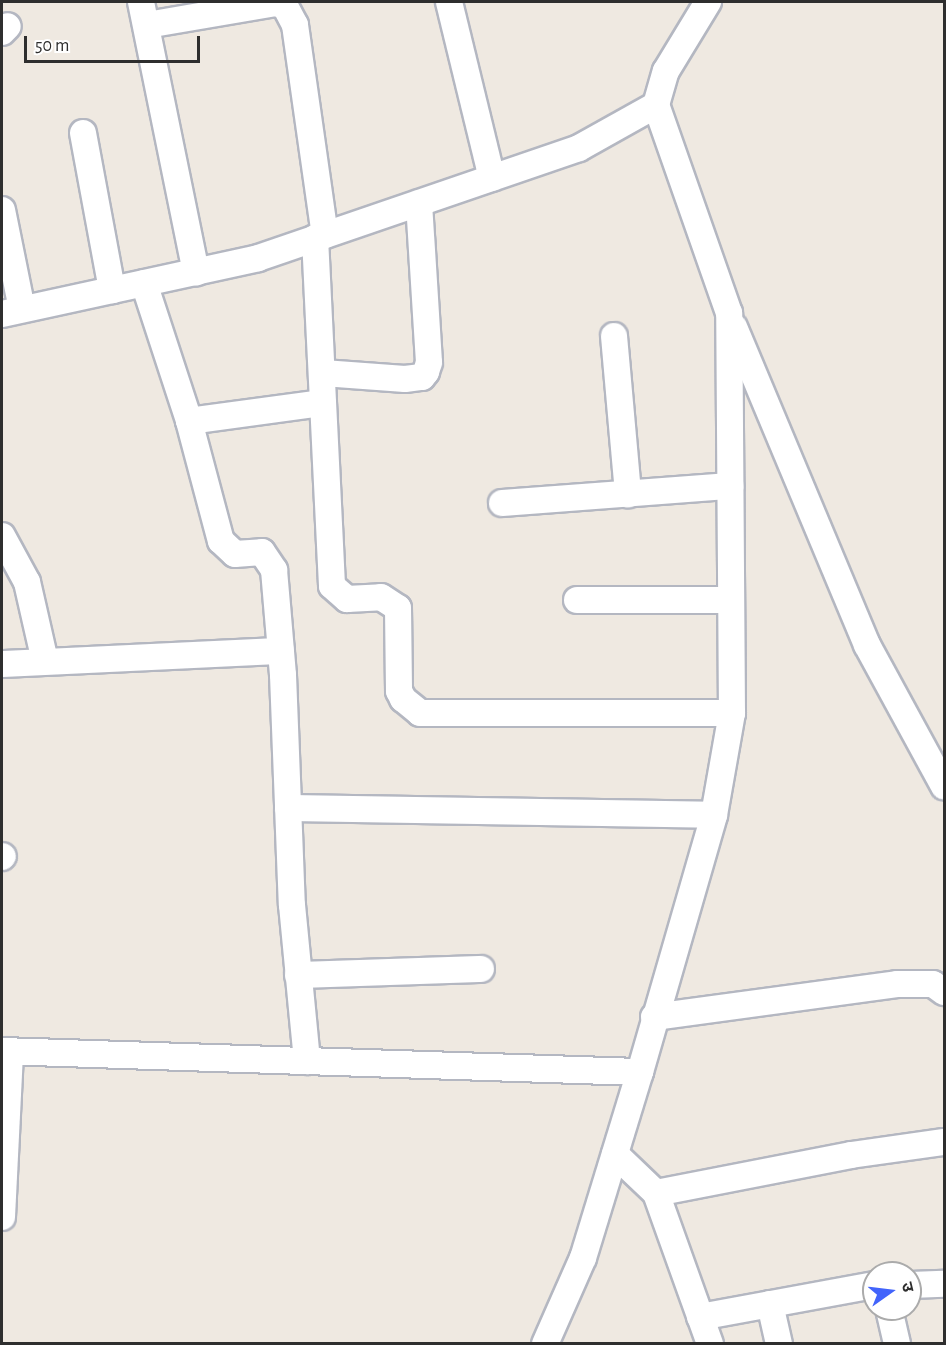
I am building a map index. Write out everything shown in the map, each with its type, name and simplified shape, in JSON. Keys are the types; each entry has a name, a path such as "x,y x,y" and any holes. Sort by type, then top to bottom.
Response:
{"street":[{"path":"449,2 492,178"},
{"path":"708,2 666,71 656,105 729,313 867,645 945,786"},
{"path":"196,272 144,13 276,3 285,6 295,25 320,237 323,403 332,586 347,599 381,597 398,608 399,691 411,707 420,713 732,713"},
{"path":"2,210 12,311 258,258 579,148 656,105"},
{"path":"83,133 112,290"},
{"path":"323,374 405,379 422,377 426,372 429,362 418,203"},
{"path":"144,283 189,421 221,541 235,554 262,552 274,570 281,651 298,975 307,1061"},
{"path":"544,1344 583,1258 640,1072 714,815 732,713 729,313"},
{"path":"614,336 628,494"},
{"path":"189,421 323,403"},
{"path":"502,503 730,486"},
{"path":"2,536 27,582 45,661"},
{"path":"577,600 730,600"},
{"path":"2,664 281,651"},
{"path":"288,808 714,815"},
{"path":"298,975 480,969"},
{"path":"654,1017 897,984 933,984 945,992"},
{"path":"2,1217 6,1051 640,1072"},
{"path":"656,1193 851,1155 945,1142"},
{"path":"615,1154 656,1193 710,1344"},
{"path":"922,1285 945,1284"},
{"path":"700,1317 862,1287"},
{"path":"770,1304 779,1344"},
{"path":"892,1321 897,1344"}]}
